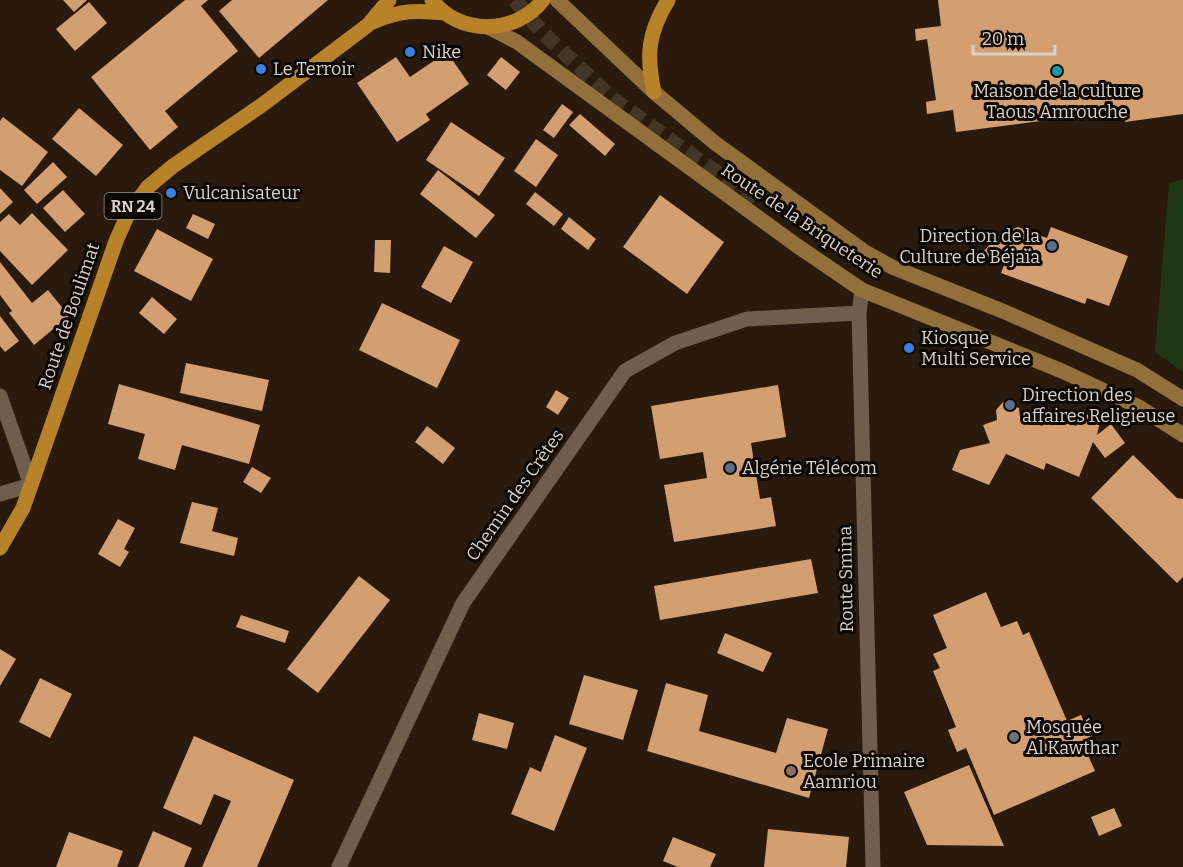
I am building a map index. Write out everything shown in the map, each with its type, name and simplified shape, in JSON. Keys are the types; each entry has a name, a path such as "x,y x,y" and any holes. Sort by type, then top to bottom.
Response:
{"main road":[{"name":"Route de Boulimat","path":"0,548 23,507 108,262 129,212 148,187 173,166 262,105 368,25 389,0"},
{"path":"432,0 446,13 466,24 488,27 506,25 524,18 543,0"},
{"path":"654,92 649,67 650,42 657,18 668,0"},
{"name":"Route de Boulimat","path":"368,25 393,14 419,10 446,13"}],"street":[{"name":"Route de la Briqueterie","path":"557,0 654,92 715,142 865,252 892,267 1005,312 1137,370 1183,399"},
{"name":"Route de la Briqueterie","path":"488,27 517,42 862,290 1062,371 1139,407 1183,435"},
{"name":"Route Smina","path":"862,290 859,313 873,867"},
{"name":"Chemin des Crêtes","path":"339,867 463,603 625,371 675,343 747,319 859,313"},
{"path":"0,396 31,485 0,494"}],"green space":[{"path":"1183,179 1183,372 1155,352 1169,183"}],"building":[{"path":"63,0 87,0 74,12"},
{"path":"185,0 208,0 201,6 238,51 165,111 178,127 150,150 91,77"},
{"path":"232,0 328,0 259,58 219,11"},
{"name":"Maison de la culture Taous Amrouche","path":"938,0 1183,0 1183,114 1125,122 1124,110 956,132 953,110 927,114 926,102 936,100 927,39 916,41 915,29 941,26"},
{"path":"89,2 107,23 75,51 56,29"},
{"path":"447,52 469,84 426,114 430,120 397,142 357,83 396,57 410,77"},
{"path":"501,57 520,72 506,90 487,75"},
{"path":"562,104 573,112 554,138 543,130"},
{"path":"79,108 123,145 96,176 52,139"},
{"path":"580,114 615,144 605,156 569,125"},
{"path":"3,117 48,152 22,186 0,170 0,121"},
{"path":"451,122 505,158 479,196 426,160"},
{"path":"536,139 558,155 536,187 514,171"},
{"path":"53,162 67,177 37,204 24,190"},
{"path":"438,170 495,215 476,238 420,194"},
{"path":"0,188 13,202 0,214"},
{"path":"63,190 85,214 65,232 43,208"},
{"path":"535,192 563,214 554,226 526,204"},
{"path":"660,195 724,242 687,294 623,247"},
{"path":"32,213 68,250 32,285 0,251 0,222 9,214 20,225"},
{"path":"193,214 215,224 208,239 186,228"},
{"path":"569,217 596,239 588,250 561,229"},
{"path":"1018,227 1047,238 1051,227 1128,256 1109,306 1087,298 1085,304 1001,273 1006,260 980,255 1000,234"},
{"path":"157,229 213,259 191,301 134,271"},
{"path":"375,240 391,240 390,273 374,272"},
{"path":"444,246 473,262 451,303 421,287"},
{"path":"0,262 32,303 48,290 69,316 34,345 9,313 12,311 0,295"},
{"path":"152,297 177,319 164,334 139,313"},
{"path":"382,303 460,340 437,388 359,350"},
{"path":"0,316 19,341 5,352 0,346"},
{"path":"186,363 269,380 262,411 180,393"},
{"path":"119,384 260,425 249,464 182,445 175,470 138,459 145,434 108,424"},
{"name":"Algérie Télécom","path":"778,385 786,437 751,443 760,499 771,497 776,526 674,542 664,485 707,478 703,452 660,459 651,406"},
{"path":"556,390 569,398 558,415 546,407"},
{"path":"1003,402 1019,408 1020,417 1042,426 1047,414 1076,426 1082,414 1092,415 1100,422 1097,435 1111,424 1125,443 1105,458 1093,442 1079,477 1046,463 1044,470 1006,454 989,485 952,470 960,450 990,443 983,425 997,420 996,410"},
{"path":"427,426 455,448 443,464 415,442"},
{"path":"1133,455 1177,498 1183,499 1183,577 1177,583 1091,498"},
{"path":"252,467 271,478 261,493 243,482"},
{"path":"192,502 218,508 212,531 238,538 234,556 180,543"},
{"path":"118,519 135,528 124,549 129,552 120,567 98,554"},
{"path":"811,559 818,593 660,620 654,586"},
{"path":"359,576 390,600 318,693 287,669"},
{"path":"986,592 1001,627 1017,621 1023,635 1029,632 1067,721 1081,715 1096,750 1087,753 1095,771 994,815 966,748 957,752 948,730 956,727 933,671 940,668 933,654 947,648 933,615"},
{"path":"241,615 289,631 285,643 236,627"},
{"path":"725,633 772,653 763,672 717,653"},
{"path":"0,649 16,659 0,686"},
{"path":"584,675 638,690 623,740 569,724"},
{"path":"40,678 72,694 50,738 19,722"},
{"path":"666,683 708,695 699,731 776,753 787,718 828,729 809,798 647,751"},
{"path":"479,713 514,723 507,749 472,740"},
{"path":"555,735 587,748 554,831 511,814 530,767 541,772"},
{"path":"194,736 294,780 257,867 202,867 231,801 214,794 201,825 163,808"},
{"path":"969,765 1004,846 927,845 904,792"},
{"path":"1114,808 1122,826 1099,836 1091,817"},
{"path":"768,829 849,837 846,867 764,867"},
{"path":"153,831 192,848 184,867 138,867"},
{"path":"69,832 123,851 117,867 56,867"},
{"path":"673,837 716,854 710,867 678,867 663,861"}],"tunnel":[{"path":"515,0 543,33 614,100 716,172 755,211"}],"place":[{"name":"Nike","path":"410,52"},
{"name":"Le Terroir","path":"261,69"},
{"name":"Maison de la culture Taous Amrouche","path":"1057,71"},
{"name":"Vulcanisateur","path":"171,193"},
{"name":"Direction de la Culture de Béjaïa","path":"1052,246"},
{"name":"Kiosque Multi Service","path":"909,348"},
{"name":"Direction des affaires Religieuse","path":"1010,405"},
{"name":"Algérie Télécom","path":"730,468"},
{"name":"Mosquée Al Kawthar","path":"1014,737"},
{"name":"Ecole Primaire Aamriou","path":"791,771"}]}
